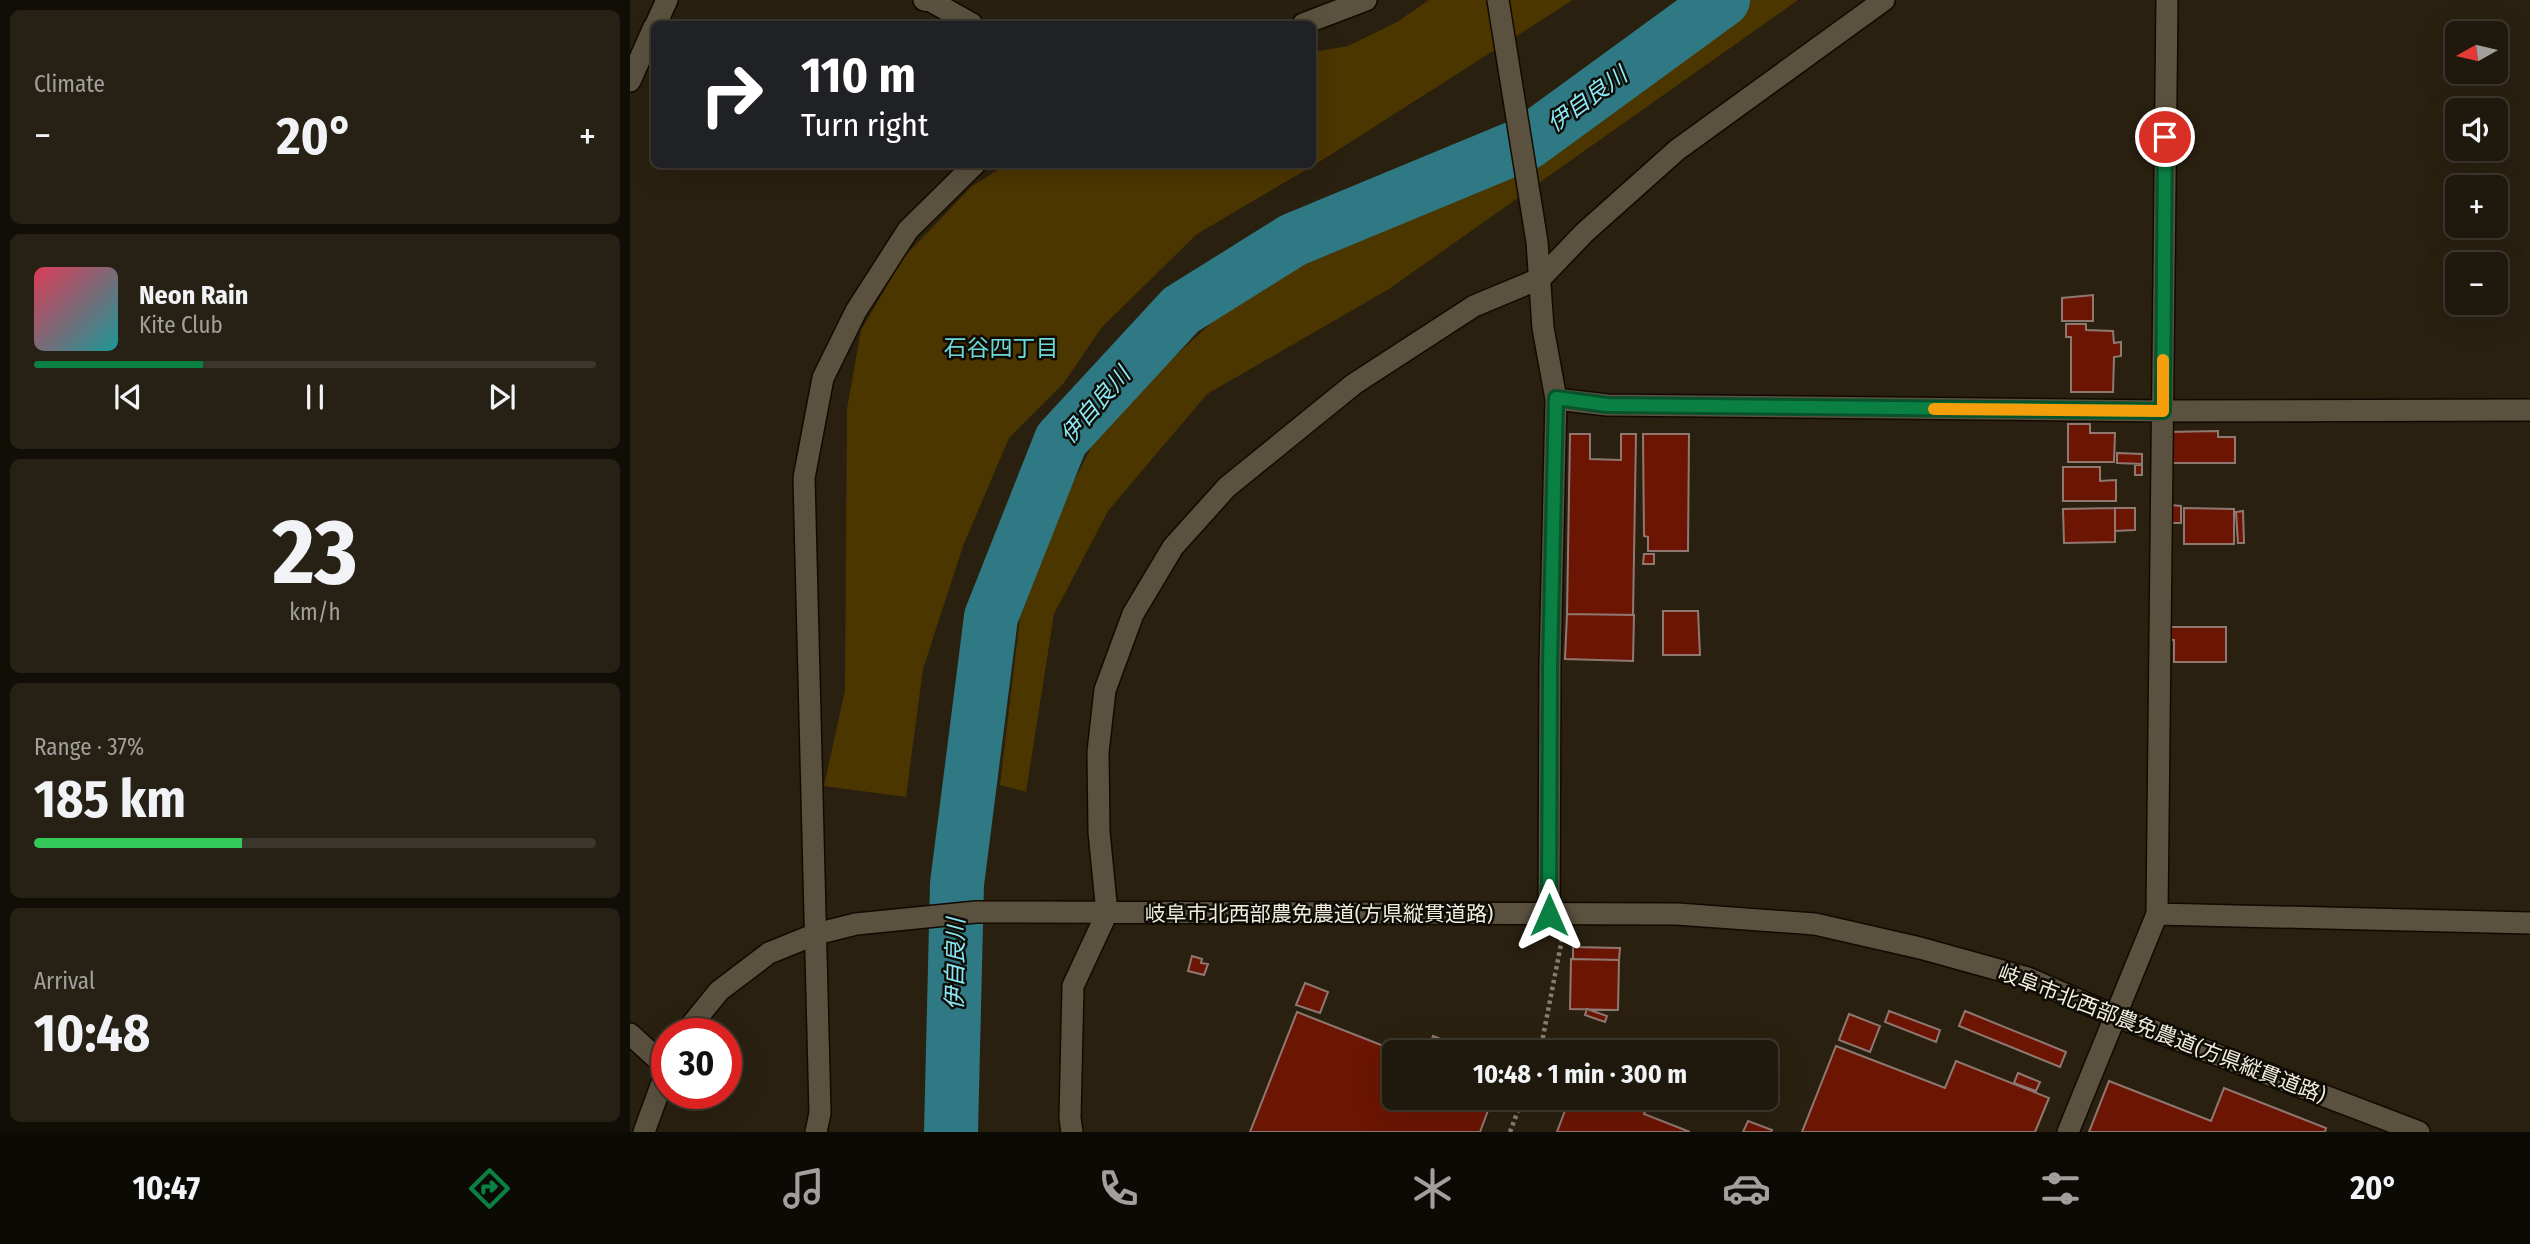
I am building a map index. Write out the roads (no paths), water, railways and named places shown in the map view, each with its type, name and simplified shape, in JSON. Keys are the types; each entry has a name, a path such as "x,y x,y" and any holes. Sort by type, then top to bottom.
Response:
{"street":[{"path":"657,21 667,0"},
{"path":"924,0 931,0 967,21"},
{"path":"1311,21 1366,0"},
{"path":"1497,0 1537,242 1543,328 1556,398 1550,653 1558,914"},
{"path":"1072,1132 1073,986 1107,913 1098,819 1098,752 1105,690 1133,614 1173,547 1227,487 1354,384 1474,306 1541,278 1584,233 1677,150 1884,0"},
{"path":"2068,1132 2157,914 2167,0"},
{"path":"630,81 651,35"},
{"path":"816,1132 820,1113 804,478 824,378 856,311 908,230 971,168"},
{"path":"1556,398 1607,405 2163,411 2530,410"},
{"name":"岐阜市北西部農免農道(方県縦貫道路)","path":"816,934 856,924 976,912 1677,914 1815,924 1920,948 2028,978 2115,1016 2418,1132"},
{"path":"2157,914 2530,923"},
{"path":"697,1018 719,990 769,953 816,934"},
{"path":"630,1034 651,1054"},
{"path":"644,1132 652,1109"}],"waterway":[{"name":"伊自良川","path":"951,1132 957,884 991,617 1061,440 1181,310 1293,240 1527,143 1723,0"}],"district":[{"name":"石谷四丁目","path":"1001,348"}]}
